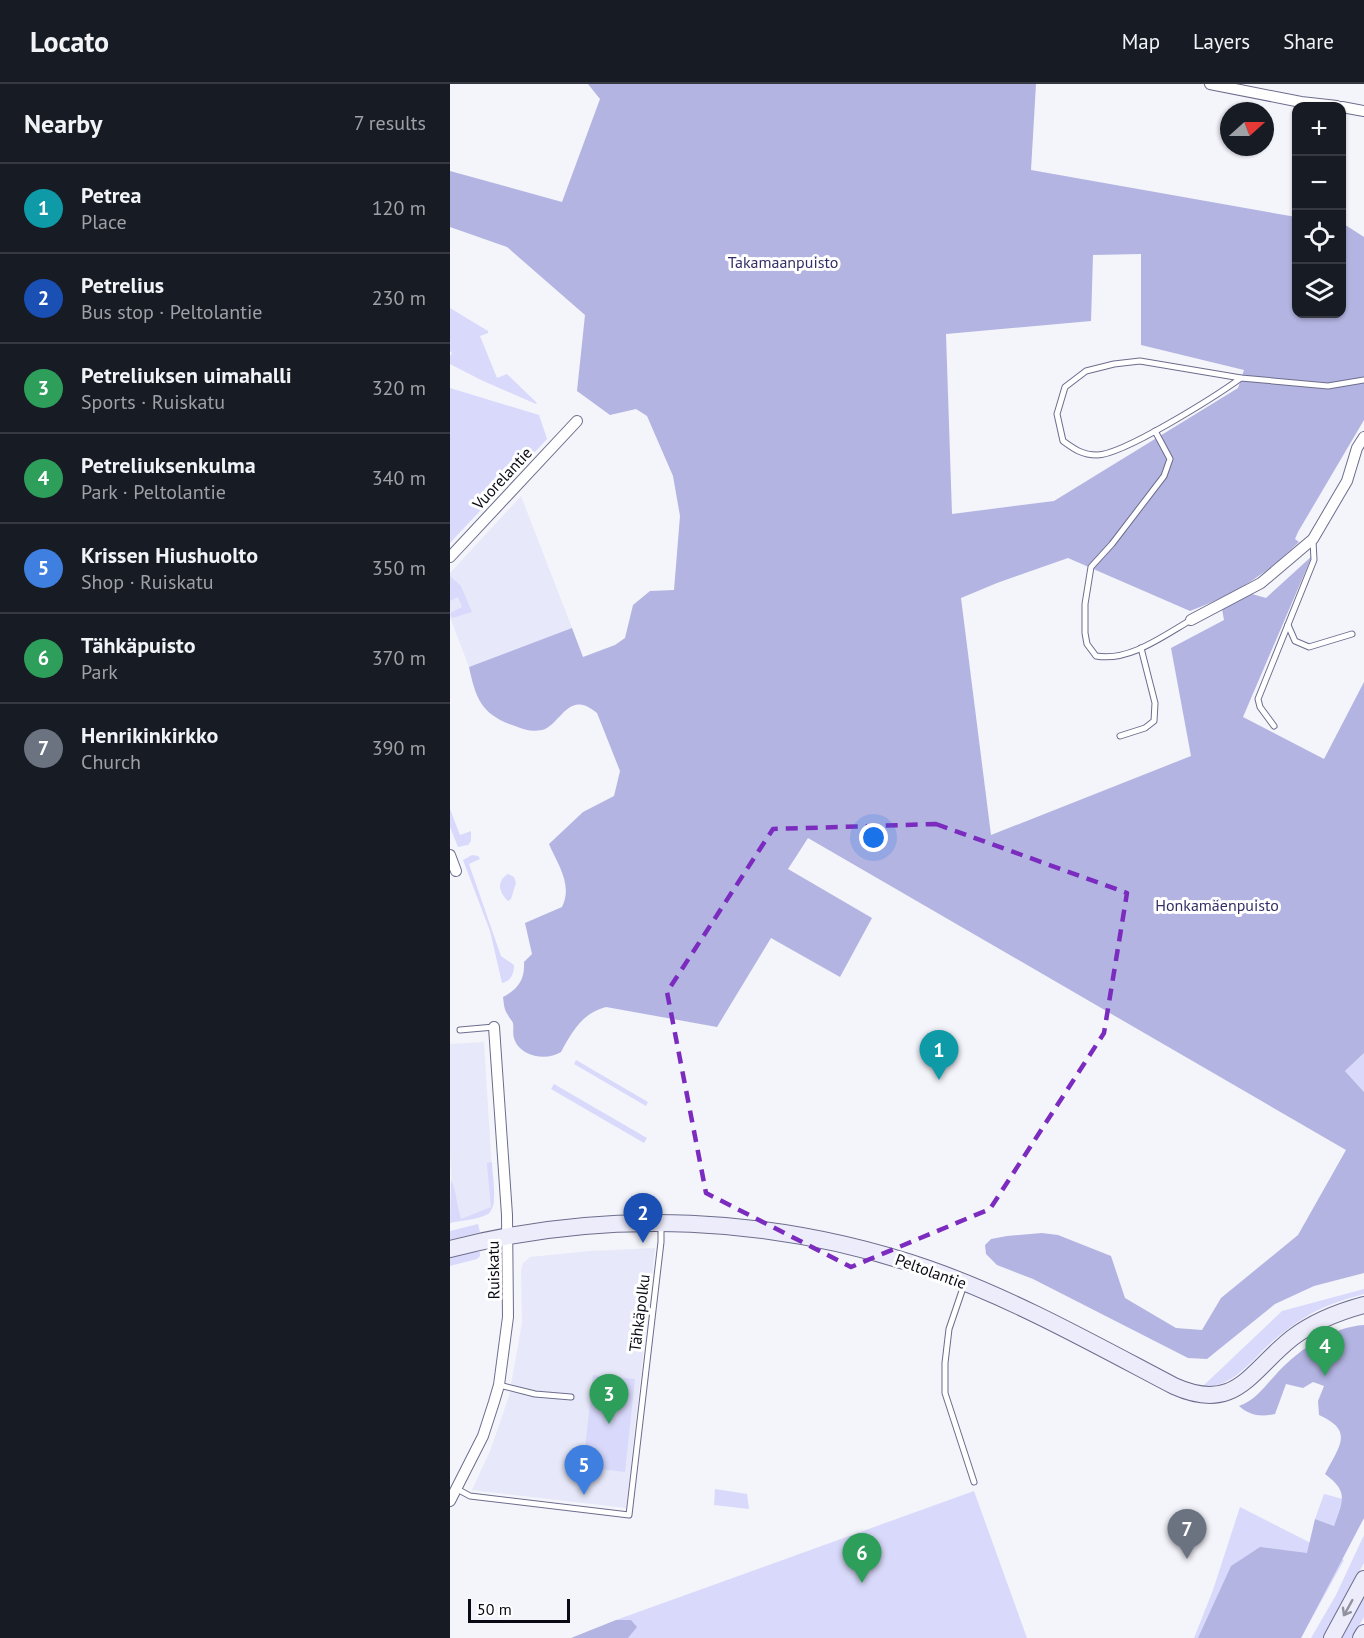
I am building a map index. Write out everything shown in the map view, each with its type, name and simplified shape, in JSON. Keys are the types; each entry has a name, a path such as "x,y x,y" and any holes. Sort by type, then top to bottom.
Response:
{"street":[{"path":"1210,84 1301,102"},
{"path":"1346,108 1364,111"},
{"name":"Vuorelantie","path":"450,557 577,422"},
{"path":"1191,620 1262,583 1313,539 1347,481 1357,448 1364,437"},
{"path":"450,855 456,871"},
{"name":"Ruiskatu","path":"450,1501 483,1436 499,1385 508,1317 507,1236 494,1027"},
{"name":"Peltolantie","path":"450,1249 507,1236 579,1226 661,1223 701,1223 824,1240 873,1251 965,1283 1057,1326 1174,1386 1192,1394 1204,1396 1222,1394 1238,1387 1282,1346 1308,1327 1364,1305"},
{"path":"1332,1638 1364,1579"},
{"path":"1361,1638 1364,1633"}],"lane":[{"path":"1241,378 1155,431 1106,455 1083,454 1063,441 1057,414 1065,387 1086,371 1114,364 1140,361 1241,378 1328,386 1364,380"},
{"path":"1155,431 1170,459 1164,476 1112,544 1091,567 1085,604 1087,644 1096,656 1107,658 1141,648 1191,620"},
{"path":"1274,726 1260,707 1258,699 1314,560 1313,539"},
{"path":"1288,626 1295,641 1309,647 1352,634"},
{"path":"1120,736 1145,728 1154,721 1155,704 1141,648"},
{"path":"460,1030 494,1027"},
{"name":"Tähkäpolku","path":"457,1489 470,1496 629,1515 661,1242 661,1223"},
{"path":"965,1283 949,1329 945,1363 945,1393 974,1482"},
{"path":"499,1385 535,1394 571,1397"}],"highlighted area":[{"path":"936,824 1127,893 1104,1033 990,1209 851,1267 706,1193 667,992 773,829"}],"shaded area":[{"path":"450,308 488,331 480,336 497,378 507,374 536,404 450,364 452,353 450,351"},
{"path":"450,388 539,415 547,439 450,543"},
{"path":"521,496 572,628 469,667 450,617 450,573"},
{"path":"450,576 461,586 472,612 452,618 450,613 462,607 458,597 450,601"},
{"path":"450,809 460,835 471,831 471,841 468,845 458,847 450,827"},
{"path":"472,855 480,859 469,864 501,956 514,965 511,977 502,983 490,931 463,860"},
{"path":"508,874 514,877 516,883 511,899 508,901 500,884"},
{"path":"484,1042 494,1204 488,1214 454,1222 450,1152 450,1044"},
{"path":"1364,1053 1364,1092 1345,1071"},
{"path":"576,1060 648,1102 646,1106 574,1064"},
{"path":"554,1084 647,1138 644,1143 551,1089"},
{"path":"492,1162 494,1198 491,1210 479,1218 450,1223 451,1180 461,1219 491,1207 487,1163"},
{"path":"478,1224 480,1232 450,1240 450,1231"},
{"path":"655,1248 626,1508 472,1490 490,1451 509,1396 522,1323 521,1271 523,1263 530,1257"},
{"path":"480,1252 480,1256 477,1259 450,1266 450,1257"},
{"path":"1364,1289 1364,1294 1325,1307 1296,1323 1233,1377 1214,1386 1202,1387 1282,1311"},
{"path":"593,1375 635,1379 625,1472 583,1467"},
{"path":"715,1489 747,1494 749,1509 714,1505"},
{"path":"974,1491 1027,1638 628,1638 636,1627 616,1620"},
{"path":"1324,1494 1343,1499 1334,1526 1315,1519"},
{"path":"1240,1507 1344,1560 1301,1638 1194,1638 1213,1590"},
{"path":"1364,1535 1364,1563 1323,1638 1311,1638 1336,1595"},
{"path":"1364,1596 1364,1617 1352,1638 1342,1638"}],"green space":[{"name":"Takamaanpuisto","path":"588,84 1036,84 1031,170 1292,216 1292,318 1346,318 1346,226 1364,237 1364,420 1298,532 1295,539 1299,542 1286,554 1248,583 1190,611 1068,558 961,598 991,835 1191,756 1171,648 1224,620 1222,609 1252,594 1266,598 1312,556 1243,717 1324,759 1364,682 1364,1053 1345,1071 1364,1092 1364,1273 1314,1286 1275,1304 1207,1359 1188,1358 1033,1279 997,1265 986,1254 985,1245 991,1239 1042,1233 1058,1235 1111,1256 1125,1298 1176,1328 1202,1330 1221,1298 1298,1235 1346,1150 808,838 788,869 872,918 840,977 771,938 717,1027 606,1007 584,1019 561,1052 555,1055 535,1056 518,1046 515,1041 513,1023 504,1007 503,997 520,983 524,962 532,954 525,923 562,907 565,899 563,875 549,844 583,812 614,796 620,771 597,713 587,706 579,704 572,706 549,727 542,730 525,730 495,717 482,705 474,689 469,667 572,628 583,657 615,645 625,638 633,605 650,591 674,590 680,516 673,476 647,416 636,409 610,415 577,391 585,315 507,247 450,227 450,171 562,202 600,99","holes":["1141,254 1141,345 1244,370 1238,388 1054,501 952,514 946,334 1091,321 1093,255"]},
{"path":"1364,1325 1364,1518 1301,1638 1198,1638 1231,1566 1260,1547 1307,1553 1315,1519 1334,1526 1341,1503 1342,1497 1338,1486 1325,1474 1341,1440 1337,1427 1319,1415 1318,1401 1324,1386 1313,1382 1303,1388 1286,1384 1275,1414 1256,1415 1239,1406 1255,1396 1287,1363 1306,1348 1340,1330"},
{"path":"616,1620 631,1620 637,1627 628,1638 571,1638"}],"place":[{"name":"Petrea","path":"939,1080"},
{"name":"Petrelius","path":"643,1243"},
{"name":"Petreliuksenkulma","path":"1325,1376"},
{"name":"Petreliuksen uimahalli","path":"609,1424"},
{"name":"Krissen Hiushuolto","path":"584,1495"},
{"name":"Henrikinkirkko","path":"1187,1559"},
{"name":"Tähkäpuisto","path":"862,1583"}],"park label":[{"name":"Honkamäenpuisto","path":"1217,905"}]}
